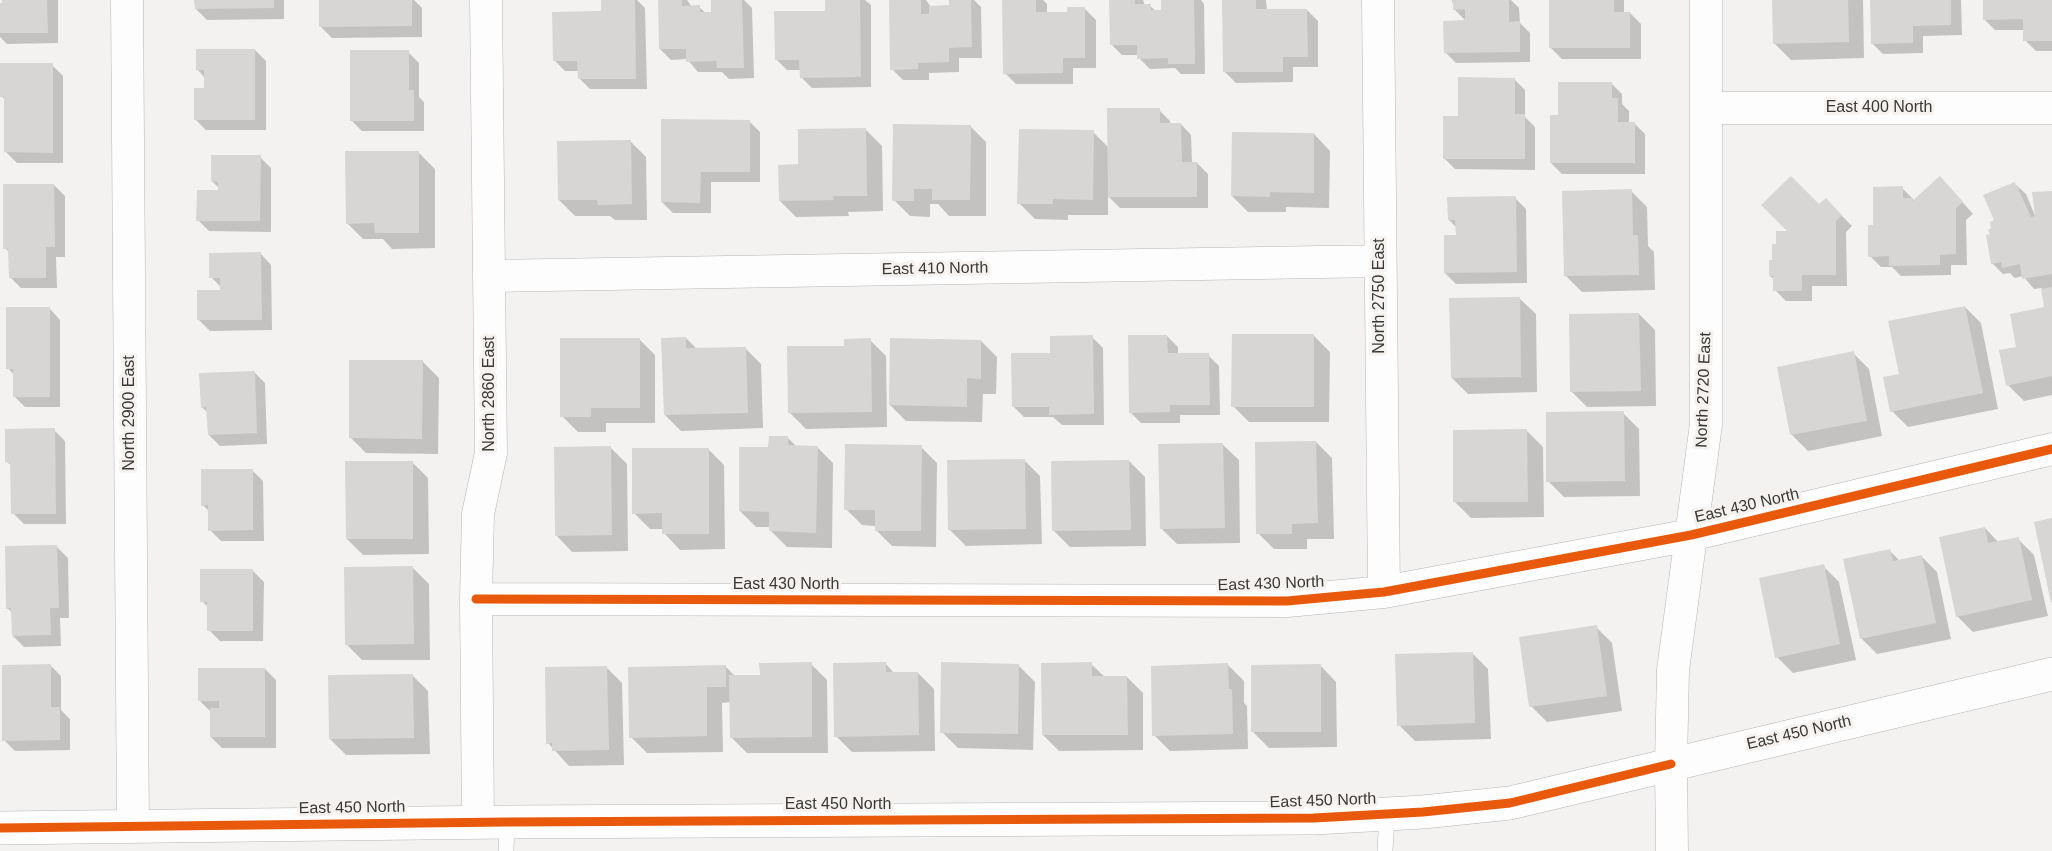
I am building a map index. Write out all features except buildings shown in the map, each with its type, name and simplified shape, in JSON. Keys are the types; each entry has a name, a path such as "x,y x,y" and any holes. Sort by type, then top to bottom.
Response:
{"street":[{"name":"North 2900 East","path":"127,0 133,826"},
{"name":"North 2860 East","path":"486,0 491,453 478,514 476,599 497,832"},
{"name":"North 2750 East","path":"1378,0 1384,592"},
{"name":"North 2720 East","path":"1672,851 1673,670 1706,424 1706,0"},
{"name":"East 400 North","path":"1706,108 2052,108"},
{"name":"East 410 North","path":"489,276 1380,261"},
{"name":"East 430 North","path":"476,599 1287,601 1384,592 1691,535 2052,449"},
{"name":"East 450 North","path":"0,828 133,826 497,832 1302,818 1387,814 1510,803 2052,674"}],"lane":[{"path":"1385,851 1387,814"}],"cycle path":[{"path":"476,599 1287,601 1384,592 1691,535 2052,449"},
{"path":"0,828 507,822 1314,818 1423,812 1510,803 1671,764"}]}
